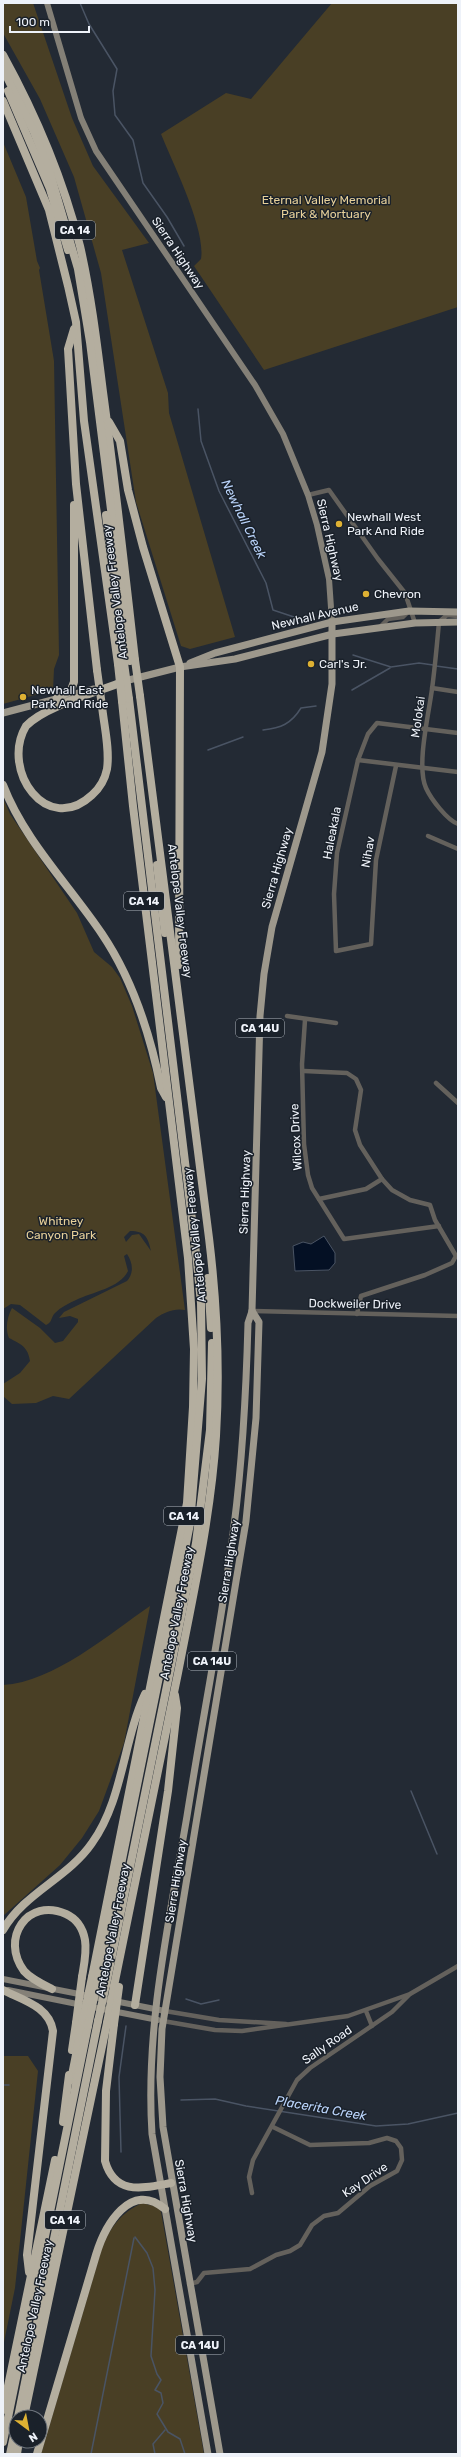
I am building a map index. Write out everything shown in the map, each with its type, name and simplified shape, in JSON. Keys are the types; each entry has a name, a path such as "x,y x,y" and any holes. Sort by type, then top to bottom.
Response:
{"highway":[{"name":"Antelope Valley Freeway","path":"3,55 44,139 74,226 95,332 107,418 127,662 132,698 134,814 192,1305 194,1349 193,1406 187,1503 151,1680 95,1977 82,2024 3,2410"},
{"path":"3,69 34,132 50,173 78,269 90,342 127,662"},
{"path":"3,79 50,189 73,271 80,310 127,662"},
{"name":"Antelope Valley Freeway","path":"3,101 49,210 76,322 84,421 127,662 179,998 212,1299 218,1373 216,1437 210,1502 175,1689 113,1986"},
{"path":"76,322 68,349 76,484 97,670 102,706 108,761 105,778 96,792 82,802 58,808 41,804 27,794 17,781 12,764 15,744 26,726 50,711 127,681"},
{"path":"107,418 120,441 128,490 143,547 180,667 179,998"},
{"path":"57,698 71,690 74,682 76,634 74,504 76,484"},
{"path":"20,2409 106,2023 196,1543 208,1461 212,1401 212,1299 132,698"},
{"path":"95,1977 190,1524 201,1409 203,1356 201,1303 132,698"},
{"path":"3,785 21,822 101,933 120,965 144,1021 161,1088 168,1102"},
{"path":"3,1930 15,1914 81,1857 95,1840 107,1817 141,1703 151,1680"},
{"path":"135,2005 168,1792 177,1708 175,1689"},
{"path":"3,2442 82,2024 82,1977 86,1947 80,1925 61,1912 45,1909 37,1911 22,1922 14,1938 14,1947 24,1971 52,1989"},
{"path":"113,1986 106,2023 105,2156 107,2169 119,2183 135,2188 171,2183"},
{"path":"3,1989 42,2010 50,2019 54,2031 27,2254 30,2278"},
{"name":"Antelope Valley Freeway","path":"26,2409 106,2023"},
{"path":"37,2454 96,2255 106,2228 117,2214 142,2199 152,2200 165,2209"}],"main road":[{"name":"Sierra Highway","path":"46,3 81,118 96,151 255,385 286,440 308,495 317,525 329,579 333,634 332,684 322,752 272,927 264,974 260,1016 252,1311 248,1323 245,1417 231,1548 155,2009 149,2088 152,2134 208,2454"},
{"name":"Newhall Avenue","path":"180,667 214,653 332,622 409,611 458,612"},
{"name":"Newhall Avenue","path":"3,713 180,667 235,659 333,634 415,623 458,622"},
{"name":"Sierra Highway","path":"220,2454 171,2183 161,2103 160,2070 163,2021 246,1521 257,1402 259,1322 252,1311"},
{"path":"3,1979 165,2011"},
{"path":"3,1989 163,2021"},
{"path":"197,2396 209,2394"}],"street":[{"path":"308,495 330,490 378,559 405,593 409,611 415,623"},
{"path":"380,627 388,619 403,617 409,611"},
{"path":"439,622 447,615 458,616"},
{"name":"Molokai","path":"439,622 432,688 425,729 423,768 425,788 440,808 458,824"},
{"path":"432,688 458,692"},
{"name":"Haleakala","path":"371,944 336,951 334,894 337,854 358,760 368,734 377,724 425,729"},
{"path":"425,729 458,733"},
{"path":"358,760 396,766 458,772"},
{"name":"Nihav","path":"371,944 376,860 396,766"},
{"path":"428,836 458,849"},
{"path":"287,1016 305,1020 336,1023"},
{"name":"Wilcox Drive","path":"305,1020 304,1144 307,1167 312,1188 344,1239 348,1240 439,1226"},
{"path":"304,1071 347,1073 356,1079 361,1090 356,1135 382,1179 392,1190 407,1199 428,1203 456,1256 452,1263 399,1285 361,1296 357,1314"},
{"path":"436,1083 458,1103"},
{"path":"319,1199 366,1190 382,1179"},
{"name":"Dockweiler Drive","path":"252,1311 458,1316"},
{"path":"163,2021 232,2031 295,2025 366,2011 410,1994 458,1966"},
{"name":"Sally Road","path":"252,2193 249,2177 253,2160 297,2080 310,2068 392,2012 410,1994"},
{"path":"165,2011 219,2020 295,2025"},
{"path":"366,2011 372,2026"},
{"name":"Kay Drive","path":"189,2284 197,2282 204,2273 250,2269 276,2255 300,2246 312,2225 324,2216 338,2213 370,2186 397,2171 402,2160 401,2148 396,2141 387,2138 369,2142 310,2145 272,2127"}],"green space":[{"path":"3,3 33,3 72,118 93,166 149,243 122,250 168,393 169,413 235,637 190,649 181,646 136,502 101,273 74,177 40,99 3,33"},
{"name":"Eternal Valley Memorial Park & Mortuary","path":"332,3 458,3 458,307 264,370 194,266 201,259 199,231 187,196 161,134 226,93 251,99"},
{"path":"3,142 26,197 37,261 40,268 39,270 54,361 59,655 54,669 53,690 3,704"},
{"name":"Whitney Canyon Park","path":"3,798 10,814 77,913 94,952 112,967 120,978 132,1006 153,1073 185,1310 170,1311 156,1318 69,1399 53,1396 36,1403 12,1404 3,1396 3,1384 20,1373 30,1361 26,1349 9,1338 7,1323 12,1308 40,1328 55,1343 63,1341 78,1322 78,1319 70,1316 59,1318 64,1312 127,1281 132,1271 131,1261 127,1254 124,1256 128,1271 119,1282 65,1305 55,1313 46,1325 20,1305 11,1304 3,1309","holes":["130,1231 135,1231 145,1236 149,1242 151,1251 139,1234 132,1235 126,1242 124,1237"]},
{"path":"150,1606 124,1743 99,1811 82,1838 60,1865 3,1916 3,1685 22,1682 61,1666 99,1643"},
{"path":"3,2056 28,2056 38,2071 15,2288 3,2347"},
{"path":"142,2203 158,2207 161,2212 204,2454 41,2454 42,2449 48,2449 48,2430 102,2248 117,2221"}],"water":[{"path":"324,1236 335,1253 335,1263 329,1270 295,1271 293,1246 303,1242 311,1244"}],"waterway":[{"name":"Newhall Creek","path":"80,3 89,24 117,69 113,91 115,115 133,140 143,183 167,217 184,246"},
{"name":"Newhall Creek","path":"198,409 201,441 219,491 266,583 273,610 297,618"},
{"name":"Newhall Creek","path":"353,655 391,667 419,663 433,665"},
{"name":"Newhall Creek","path":"436,666 458,669"},
{"path":"352,690 390,668"},
{"path":"263,730 275,728 285,724 293,718 301,708 316,706"},
{"path":"208,750 243,737"},
{"path":"411,1791 437,1854"},
{"path":"186,1999 201,2004 219,2000"},
{"path":"121,2152 119,2077 126,2026"},
{"name":"Placerita Creek","path":"3,2085 9,2085"},
{"name":"Placerita Creek","path":"181,2100 215,2099 246,2106 376,2126 408,2124 458,2113"},
{"path":"135,2237 147,2253 153,2268 155,2290 151,2356 157,2374 161,2380 155,2390 161,2393 163,2403 157,2414 168,2432 180,2439 185,2454"},
{"path":"91,2454 134,2238"},
{"path":"155,2454 153,2444 165,2430"}],"place":[{"name":"Newhall West Park And Ride","path":"339,524"},
{"name":"Chevron","path":"366,594"},
{"name":"Carl's Jr.","path":"311,664"},
{"name":"Newhall East Park And Ride","path":"23,697"}]}
